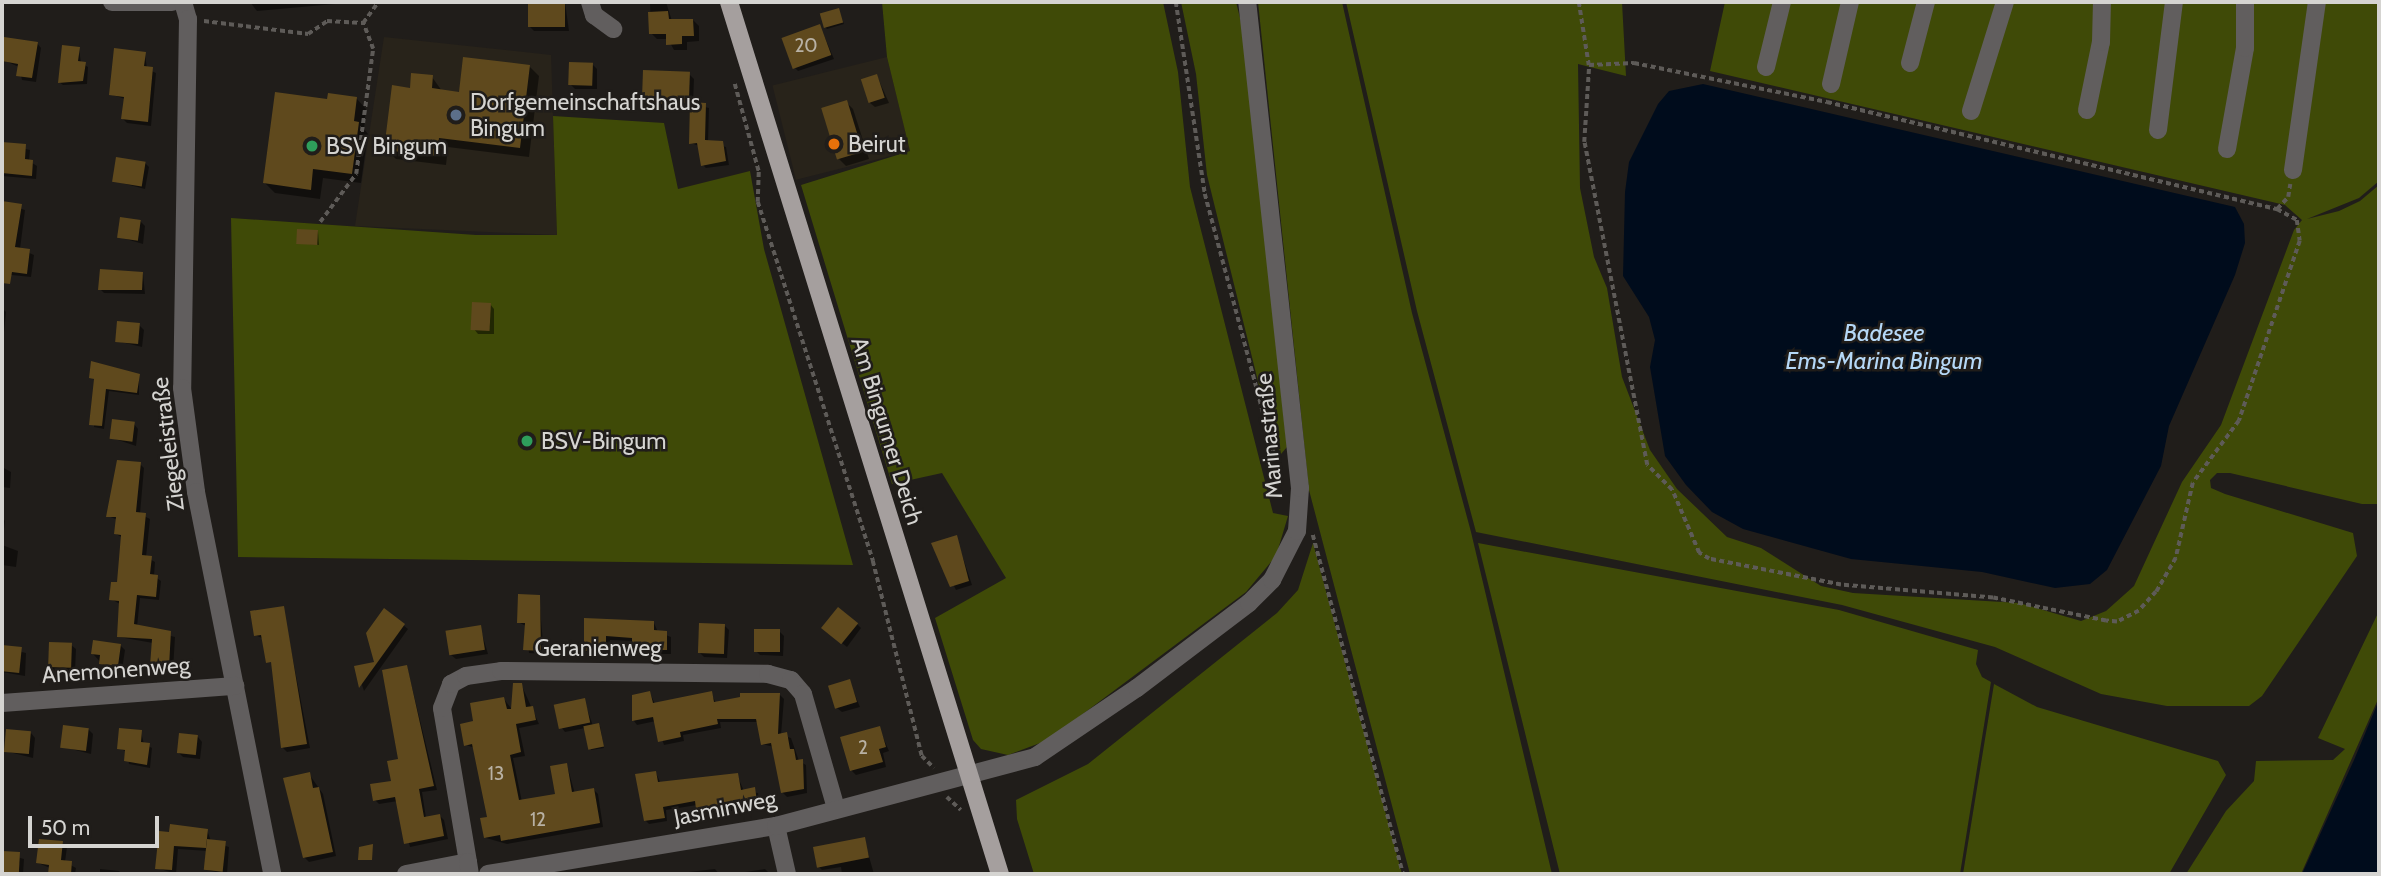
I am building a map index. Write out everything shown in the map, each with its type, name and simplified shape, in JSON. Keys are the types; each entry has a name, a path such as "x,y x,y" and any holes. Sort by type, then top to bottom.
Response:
{"main road":[{"name":"Am Bingumer Deich","path":"729,2 1000,874"}],"street":[{"path":"111,2 172,2"},
{"path":"590,2 594,15 613,29"},
{"name":"Marinastraße","path":"969,776 1035,757 1076,732 1249,603 1287,557 1297,531 1300,488 1247,2"},
{"path":"1766,67 1782,2"},
{"path":"1831,84 1850,2"},
{"path":"1910,63 1926,2"},
{"path":"1971,111 2005,2"},
{"path":"2087,110 2101,42 2102,2"},
{"path":"2158,130 2174,2"},
{"path":"2227,149 2245,48 2245,2"},
{"path":"2293,170 2318,2"},
{"name":"Ziegeleistraße","path":"186,10 182,388 196,492 272,874"},
{"name":"Geranienweg","path":"469,868 442,708 451,684 466,676 501,671 741,673 791,680 803,694 836,808"},
{"name":"Anemonenweg","path":"2,703 235,686"},
{"name":"Jasminweg","path":"488,874 776,825 969,776"},
{"path":"776,825 787,874"},
{"path":"406,874 469,868"}],"path":[{"path":"363,23 378,2"},
{"path":"1175,2 1208,207 1279,477 1287,486 1300,488"},
{"path":"1579,2 1590,65 1584,142 1647,465 1672,490 1699,553 1749,568 1841,585 1993,598 2106,621 2117,622 2139,611 2156,592 2176,558 2193,483 2239,421 2300,241 2297,220 2277,209 1700,75 1634,64 1590,65"},
{"path":"186,10 308,34 327,21 363,23"},
{"path":"320,222 356,174 373,49 363,23"},
{"path":"733,79 759,172 758,202 873,561 922,756 944,783"},
{"path":"2277,209 2288,197"},
{"path":"1312,531 1403,874"}],"shaded area":[{"path":"384,37 551,55 557,235 355,226"},
{"path":"887,57 910,151 796,180 773,86"}],"green space":[{"path":"882,2 1163,2 1178,72 1190,187 1273,513 1288,516 1276,556 1246,592 1048,740 1008,755 981,749 973,740 935,618 1006,578 942,473 892,484 801,185 910,151 887,57"},
{"path":"1181,2 1236,2 1243,30 1287,447 1281,454 1271,434 1207,175 1196,74"},
{"path":"1258,2 1342,2 1412,313 1471,532 1552,874 1410,874 1309,490"},
{"path":"1346,2 1622,2 1626,76 1578,64 1580,188 1594,257 1607,288 1622,377 1650,450 1677,489 1727,537 1761,548 1821,586 1853,593 2019,603 2081,621 2106,611 2134,586 2182,482 2221,425 2294,230 2302,220 2285,205 1710,71 1725,2 2379,2 2379,181 2359,198 2307,219 2339,211 2360,201 2379,185 2379,504 2362,504 2230,473 2217,473 2210,480 2211,488 2225,494 2353,533 2357,556 2262,696 2249,706 2167,706 2101,694 1995,647 1842,605 1476,532 1417,311"},
{"name":"BSV-Bingum","path":"553,116 664,123 678,189 750,171 764,249 853,565 238,557 231,218 476,235 557,235"},
{"path":"1313,543 1402,874 1034,874 1017,819 1016,800 1088,764 1277,613 1298,590"},
{"path":"1478,543 1839,610 1978,650 1976,664 1982,677 1991,682 1960,874 1560,874"},
{"path":"2379,611 2379,697 2301,874 2186,874 2226,811 2254,781 2256,761 2333,760 2345,749 2318,738"},
{"path":"1994,684 2037,707 2218,761 2226,775 2169,874 1963,874"}],"water":[{"name":"Badesee Ems-Marina Bingum","path":"1703,84 2235,207 2244,224 2245,243 2235,275 2169,426 2161,466 2107,570 2090,584 2055,588 1982,572 1851,559 1743,529 1712,512 1686,485 1665,456 1650,367 1655,340 1649,317 1623,276 1625,192 1629,162 1658,104 1669,91"},
{"path":"2379,700 2379,874 2302,874 2354,760"}],"building":[{"path":"528,2 565,2 565,27 528,27"},
{"path":"839,8 843,22 824,28 820,14"},
{"path":"668,11 669,19 693,19 694,36 682,36 682,44 666,45 666,34 649,34 648,12"},
{"path":"820,24 831,55 793,69 781,38"},
{"path":"4,37 38,42 32,78 16,76 18,64 2,61"},
{"path":"62,45 80,47 78,61 86,62 83,81 58,83"},
{"path":"114,48 146,52 144,66 153,67 148,122 121,119 124,97 109,95"},
{"name":"Dorfgemeinschaftshaus Bingum","path":"463,57 530,65 520,148 439,138 437,156 384,150 392,85 410,88 411,73 433,75 432,88 459,92"},
{"path":"569,62 593,63 592,86 568,85"},
{"path":"643,70 690,72 689,105 642,103"},
{"path":"877,74 885,98 869,103 861,79"},
{"name":"BSV Bingum","path":"275,92 327,99 328,93 357,97 354,121 359,122 352,174 313,169 311,190 263,183"},
{"path":"847,100 863,152 837,160 821,108"},
{"path":"690,102 706,103 705,140 723,141 726,161 701,166 697,143 689,144"},
{"path":"2,142 26,144 25,159 33,160 32,176 2,173"},
{"path":"116,157 146,162 142,186 112,182"},
{"path":"2,201 22,204 15,247 30,249 27,274 12,272 10,284 2,283"},
{"path":"120,217 141,220 138,241 117,238"},
{"path":"297,229 318,230 317,245 296,244"},
{"path":"100,269 143,272 142,290 98,290"},
{"path":"472,302 491,303 490,331 471,330"},
{"path":"117,321 140,323 138,344 115,342"},
{"path":"91,361 140,374 137,393 106,389 102,426 89,425 94,379 89,378"},
{"path":"112,419 135,422 132,442 110,439"},
{"path":"117,460 141,462 136,512 146,513 142,555 152,556 150,574 158,575 156,597 137,595 134,624 171,631 169,667 150,666 152,639 117,637 119,601 109,600 111,582 117,582 121,535 114,534 116,517 106,517"},
{"path":"957,535 969,581 950,587 931,543"},
{"path":"518,594 540,595 541,651 523,650 525,623 517,623"},
{"path":"284,606 307,744 281,748 271,662 266,663 261,635 254,636 250,611"},
{"path":"838,607 858,623 841,644 821,628"},
{"path":"384,608 405,624 359,688 354,666 374,662 366,633"},
{"path":"584,618 654,621 654,630 667,631 667,650 632,650 632,638 606,636 606,651 584,651"},
{"path":"699,623 725,624 724,654 698,653"},
{"path":"481,625 485,650 449,655 445,631"},
{"path":"754,629 780,629 780,652 754,652"},
{"path":"93,640 121,644 118,666 99,664 100,655 91,654"},
{"path":"49,642 72,643 71,668 48,667"},
{"path":"2,645 22,647 19,673 2,671"},
{"path":"407,665 434,786 419,789 424,817 440,814 444,836 404,844 395,797 373,801 370,784 391,781 387,761 398,759 382,670"},
{"path":"850,679 857,702 835,709 828,686"},
{"path":"513,683 522,683 526,707 533,706 536,720 516,724 521,752 510,755 519,800 555,794 550,766 567,763 572,792 594,788 600,823 501,841 500,835 484,838 480,818 487,817 472,744 464,746 460,724 473,721 470,703 504,697 507,709 511,709"},
{"path":"650,691 653,703 712,691 714,702 740,697 740,693 780,693 778,734 787,732 790,749 794,749 796,760 803,759 804,789 781,793 771,743 761,745 756,719 717,719 718,724 680,732 681,737 658,742 653,717 632,721 632,695"},
{"path":"585,698 590,722 559,729 554,705"},
{"path":"599,723 604,746 588,750 583,726"},
{"path":"63,725 89,728 86,751 60,748"},
{"path":"880,726 886,747 879,749 883,762 850,771 840,737"},
{"path":"119,728 142,730 141,742 150,743 147,765 124,761 125,750 117,749"},
{"path":"6,729 31,731 29,754 4,752"},
{"path":"179,733 198,735 196,755 177,753"},
{"path":"656,771 658,782 738,773 741,790 755,787 757,802 706,812 705,808 696,809 695,801 663,807 665,818 644,821 635,774"},
{"path":"310,772 313,788 319,787 333,852 303,858 283,778"},
{"path":"170,824 208,829 206,848 174,846 172,870 155,869 159,831 169,832"},
{"path":"865,837 869,858 817,868 813,847"},
{"path":"39,839 63,841 61,860 72,861 71,874 48,874 49,865 36,863"},
{"path":"207,839 226,841 223,872 204,870"},
{"path":"373,844 372,860 358,860 359,847"},
{"path":"2,851 20,852 19,874 2,874"}],"place":[{"name":"Dorfgemeinschaftshaus Bingum","path":"456,115"},
{"name":"Beirut","path":"834,144"},
{"name":"BSV Bingum","path":"312,146"},
{"name":"BSV-Bingum","path":"527,441"}]}
